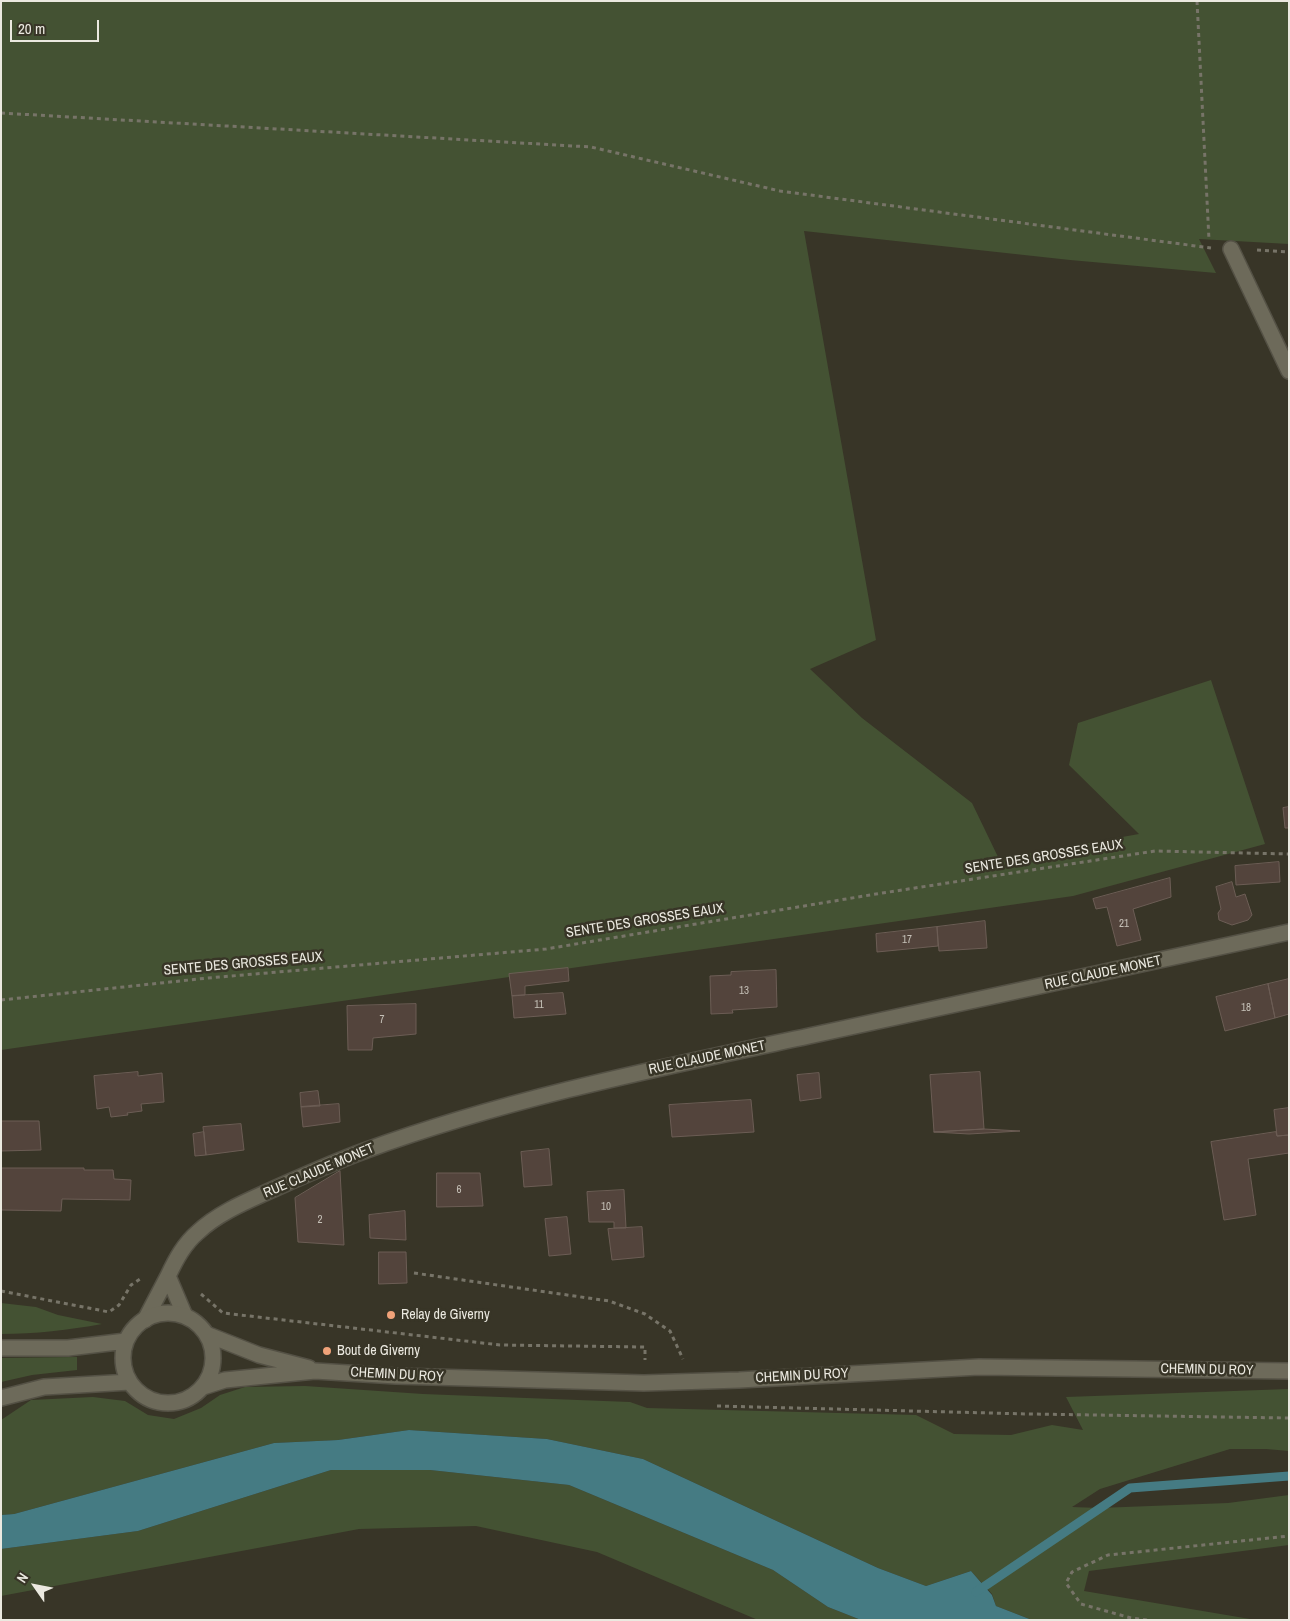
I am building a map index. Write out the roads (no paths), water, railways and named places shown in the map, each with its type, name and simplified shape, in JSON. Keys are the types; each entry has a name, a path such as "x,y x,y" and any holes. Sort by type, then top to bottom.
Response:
{"main road":[{"path":"1231,249 1289,371"},
{"name":"RUE CLAUDE MONET","path":"145,1320 177,1257 186,1243 199,1230 251,1199 334,1162 418,1132 580,1086 1289,932"},
{"path":"168,1276 185,1316"},
{"path":"171,1313 185,1316 197,1323 206,1334 212,1347 213,1361 210,1375 203,1387 192,1396 179,1402 165,1403 151,1400 139,1392 130,1382 124,1368 123,1354 126,1341 134,1329 145,1320 158,1314 171,1313"},
{"name":"CHEMIN DU ROY","path":"206,1334 259,1355 294,1363 315,1371"},
{"path":"1,1348 68,1348 126,1341"},
{"name":"CHEMIN DU ROY","path":"203,1387 225,1380 315,1371 396,1376 644,1383 739,1380 979,1367 1289,1371"},
{"path":"1,1398 44,1387 130,1382"}],"water":[{"path":"409,1430 547,1439 643,1459 878,1568 926,1586 971,1571 992,1595 996,1606 1032,1620 861,1620 828,1607 773,1570 569,1485 430,1470 331,1470 138,1531 1,1549 1,1515 14,1514 274,1443 338,1440"}],"waterway":[{"path":"976,1592 1130,1488 1289,1476"}],"place":[{"name":"Relay de Giverny","path":"391,1315"},
{"name":"Bout de Giverny","path":"327,1351"}]}
